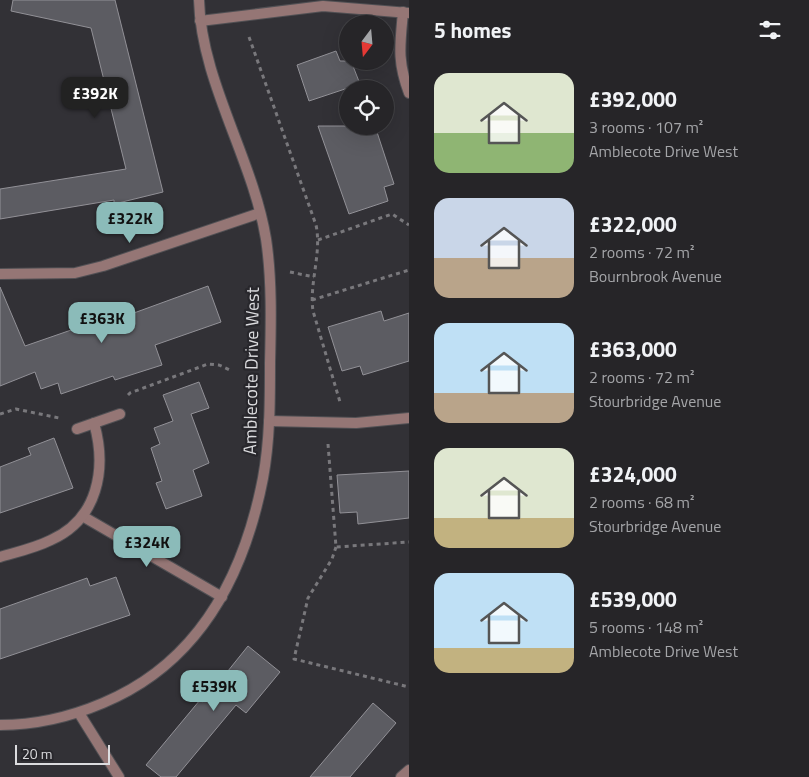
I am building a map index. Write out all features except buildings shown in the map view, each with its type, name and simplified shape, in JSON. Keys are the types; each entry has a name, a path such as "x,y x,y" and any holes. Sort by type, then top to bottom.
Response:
{"street":[{"name":"Amblecote Drive West","path":"0,724 41,722 79,713 146,682 176,656 202,629 222,597 240,560 252,524 263,477 269,421 271,334 269,276 260,213 207,54 200,21 199,0"},
{"path":"200,21 323,6 406,13 399,56 401,72 409,93"},
{"path":"0,274 75,272 103,266 260,213"},
{"path":"77,429 120,414"},
{"path":"269,421 346,423 409,418"},
{"path":"0,557 51,540 84,517 96,485 100,463 100,445 94,423"},
{"path":"84,517 222,597"},
{"path":"79,713 119,777"},
{"path":"401,777 409,770"}],"path":[{"path":"241,16 316,225 318,240 311,300 346,423"},
{"path":"318,240 392,214 409,225"},
{"path":"311,300 409,270"},
{"path":"120,414 130,393 208,364 219,365 232,371"},
{"path":"0,414 16,409 24,410 60,418 77,429"},
{"path":"326,423 336,547 332,559 308,598 294,659 409,687"},
{"path":"336,547 409,542"}]}
